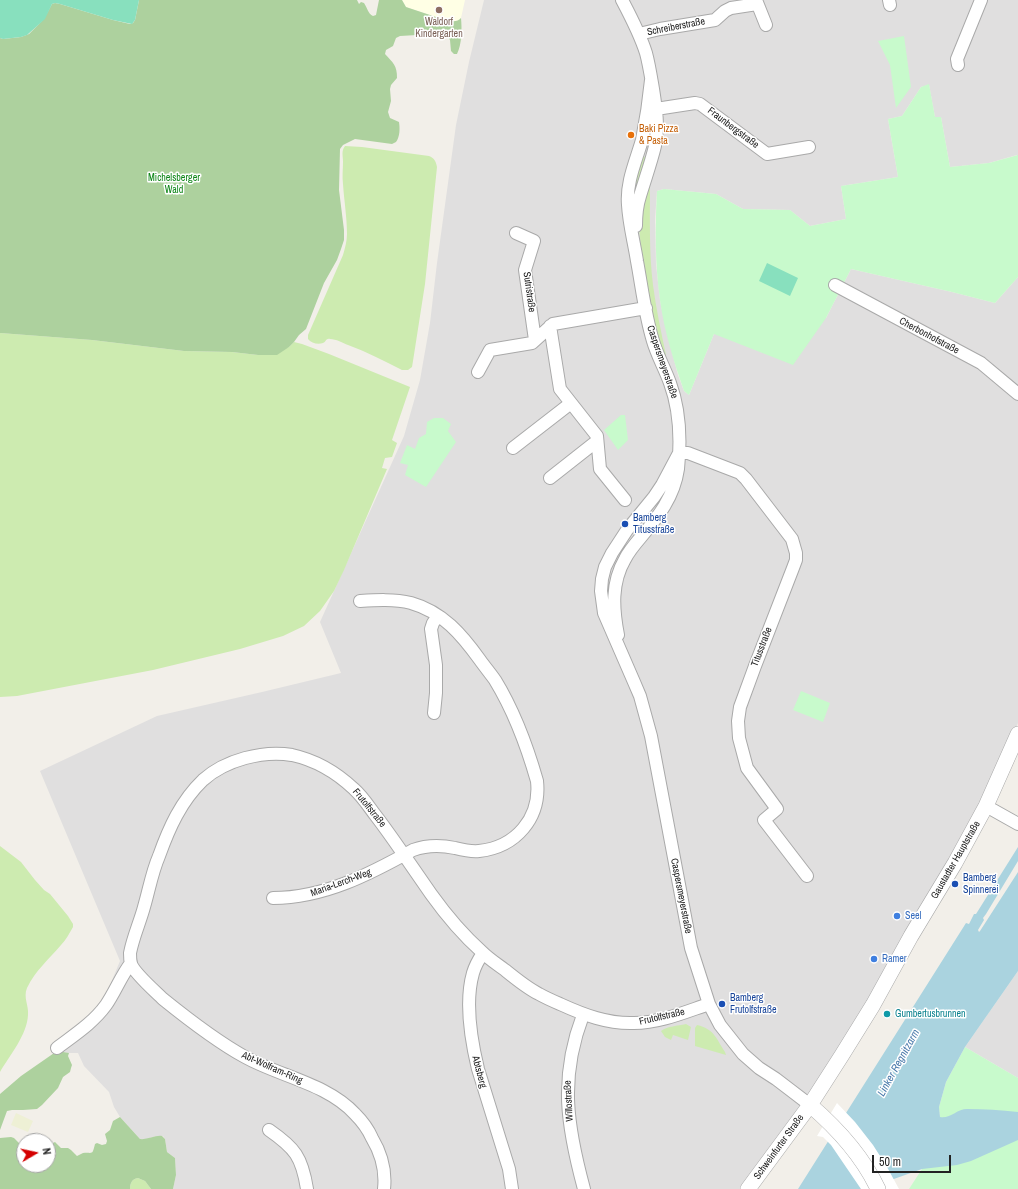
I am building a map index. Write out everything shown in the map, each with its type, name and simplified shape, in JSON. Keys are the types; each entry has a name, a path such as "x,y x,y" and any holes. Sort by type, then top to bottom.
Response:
{"street":[{"name":"Caspersmeyerstraße","path":"622,0 639,34 646,53 656,108 657,134 649,170 637,209 635,248"},
{"path":"958,65 957,59 981,0"},
{"name":"Schreiberstraße","path":"639,34 715,20 731,8 757,2 766,25"},
{"name":"Caspersmeyerstraße","path":"651,80 641,140 635,159 627,203 630,230 635,248 649,327 675,397 678,414 678,470 674,487 668,500 658,517 625,559 620,569 615,586 614,610 620,648 640,696 651,736 691,948 709,1004 720,1025 743,1054 759,1068 810,1105"},
{"name":"Fraunbergstraße","path":"656,108 694,103 700,104 767,154 809,147"},
{"name":"Sutristraße","path":"516,233 534,240 525,270 535,340"},
{"name":"Cherbonhofstraße","path":"835,285 981,363 1018,394"},
{"path":"478,372 490,350 532,343 553,324 646,308"},
{"path":"550,326 560,389 597,436 600,469 625,500"},
{"path":"513,448 571,403"},
{"path":"550,478 597,441"},
{"name":"Titusstraße","path":"679,453 688,453 740,473 788,533 795,547 796,560 740,707 739,738 747,768 776,809 764,820 807,876"},
{"name":"Maria-Lerch-Weg","path":"273,898 296,897 326,890 363,876 404,854 422,847 432,845 479,851 502,844 522,831 533,812 537,798 537,781 517,724 494,679 461,635 451,625 438,616 413,604 399,601 360,601"},
{"path":"434,713 436,665 431,629 433,622 438,616"},
{"name":"Gaustadter Hauptstraße","path":"810,1105 873,1005 911,936 955,863 986,806 1018,734"},
{"name":"Frutolfstraße","path":"57,1048 89,1024 106,1005 124,972 131,963 131,948 144,908 154,867 177,813 191,793 220,767 234,761 269,754 291,755 324,767 354,789 366,802 404,854 443,911 458,928 483,953 513,977 539,994 583,1014 613,1022 640,1023 678,1015 709,1004"},
{"path":"986,806 1018,824"},
{"name":"Abtsberg","path":"483,953 473,973 471,986 470,1008 472,1036 478,1069 509,1169 512,1189"},
{"name":"Abt-Wolfram-Ring","path":"131,963 135,972 162,998 208,1034 246,1058 314,1086 350,1108 368,1130 377,1146 383,1164 385,1183 384,1189"},
{"name":"Willostraße","path":"583,1014 574,1039 570,1058 567,1099 572,1138 584,1189"},
{"path":"810,1105 827,1120 855,1150 878,1189"},
{"name":"Schweinfurter Straße","path":"748,1189 810,1105"},
{"path":"269,1130 288,1145 298,1156 302,1166 307,1189"}],"shaded area":[{"name":"Waldorf Kindergarten","path":"402,0 465,0 461,18 453,22 406,7"},
{"path":"484,0 1018,0 1018,157 1017,155 989,163 950,167 941,117 935,117 929,85 921,87 902,116 888,119 898,177 841,186 846,219 810,226 790,210 743,209 716,194 664,189 657,191 655,220 656,264 660,300 678,375 684,391 689,395 714,334 826,318 851,269 995,303 1018,277 1018,723 999,769 945,869 867,1003 752,1189 173,1189 176,1175 175,1158 167,1152 165,1139 163,1136 156,1136 144,1140 140,1139 120,1117 114,1107 109,1092 84,1066 78,1053 61,1052 64,1040 103,1002 120,961 40,771 157,716 341,673 320,622 404,436 420,380 430,323 456,125"},
{"path":"1018,971 1018,1078 965,1047"},
{"path":"16,1113 33,1121 28,1132 11,1125"}],"green space":[{"path":"0,0 139,0 135,20 132,24 55,3 52,4 45,19 27,35 3,39 0,38"},
{"name":"Michelsberger Wald","path":"139,0 357,0 359,4 361,2 364,3 373,16 376,15 379,0 402,0 406,7 445,20 456,21 461,18 461,41 457,54 454,54 451,51 450,40 448,37 417,35 400,36 396,38 393,46 386,50 385,54 394,64 397,74 397,78 391,85 390,89 391,101 388,112 390,118 399,122 400,130 398,138 396,142 392,144 355,139 343,145 340,149 339,190 344,240 337,260 324,283 306,329 289,347 277,355 184,351 92,340 0,333 0,38 21,37 29,34 44,19 52,4 55,3 130,24 135,20"},
{"path":"904,36 911,87 896,108 890,65 878,41"},
{"path":"929,84 935,117 941,117 950,167 989,163 1018,155 1018,277 995,303 851,269 826,318 793,365 714,334 689,395 684,391 667,335 662,312 656,259 657,191 664,189 716,194 743,209 790,210 810,226 846,219 841,186 898,177 888,119 902,116 921,87"},
{"path":"345,146 429,156 437,165 425,284 412,367 408,370 402,370 337,340 329,339 321,344 317,344 308,339 308,335 343,255 346,242 347,221 343,178 343,152"},
{"path":"640,155 648,158 633,209 631,189"},
{"path":"647,185 650,186 650,248 653,285 666,355 664,355 657,338 651,312 641,250 639,227"},
{"path":"767,263 798,278 790,296 759,281"},
{"path":"0,333 92,340 184,351 232,352 258,355 289,347 294,342 329,354 410,387 392,440 397,443 392,457 385,458 382,468 387,469 344,570 334,591 320,611 304,626 283,636 240,649 153,670 17,696 0,697"},
{"path":"621,415 625,415 628,440 618,450 604,430"},
{"path":"434,418 443,418 451,424 448,431 456,442 426,487 405,475 408,465 400,463 407,445 415,449 419,438 426,434 427,422"},
{"path":"801,691 830,703 823,722 793,710"},
{"path":"0,846 21,862 44,890 50,894 68,916 73,924 73,927 64,941 30,982 26,992 28,1015 25,1030 0,1072"},
{"path":"686,1024 691,1027 688,1040 673,1035 671,1040 665,1037 661,1031 670,1027"},
{"path":"697,1025 707,1029 717,1038 726,1055 695,1046 695,1028"},
{"path":"965,1047 1018,1078 1018,1189 909,1189 922,1169 940,1118 939,1107 946,1082"},
{"path":"57,1051 69,1053 68,1056 72,1065 70,1072 63,1077 58,1088 37,1109 7,1111 0,1130 0,1094 21,1076"},
{"path":"120,1117 140,1139 162,1136 165,1139 167,1152 175,1158 176,1175 173,1189 151,1189 145,1181 138,1178 134,1179 130,1185 130,1189 0,1189 0,1138 11,1137 16,1140 16,1173 56,1173 56,1143 61,1148 68,1148 77,1156 83,1153 92,1153 95,1144 106,1144 107,1141 105,1134 110,1130 113,1121"},
{"path":"138,1178 145,1181 151,1189 130,1189 130,1185 134,1179"}],"water":[{"name":"Linker Regnitzarm","path":"1018,847 1018,861 983,918 984,920 978,930 979,932 1018,872 1018,971 965,1047 946,1082 939,1107 940,1117 947,1117 963,1109 1018,1112 1018,1140 971,1161 957,1165 922,1169 891,1180 877,1189 798,1189 966,923 969,924 974,914 976,914"}],"pier":[{"path":"837,1103 855,1122 873,1145 899,1189 861,1189 831,1145 823,1137 817,1136"}],"place":[{"name":"Waldorf Kindergarten","path":"439,10"},
{"name":"Baki Pizza & Pasta","path":"631,135"},
{"name":"Bamberg Titusstraße","path":"625,524"},
{"name":"Bamberg Spinnerei","path":"955,884"},
{"name":"Seel","path":"897,916"},
{"name":"Ramer","path":"874,959"},
{"name":"Bamberg Frutolfstraße","path":"722,1004"},
{"name":"Gumbertusbrunnen","path":"887,1014"}]}
